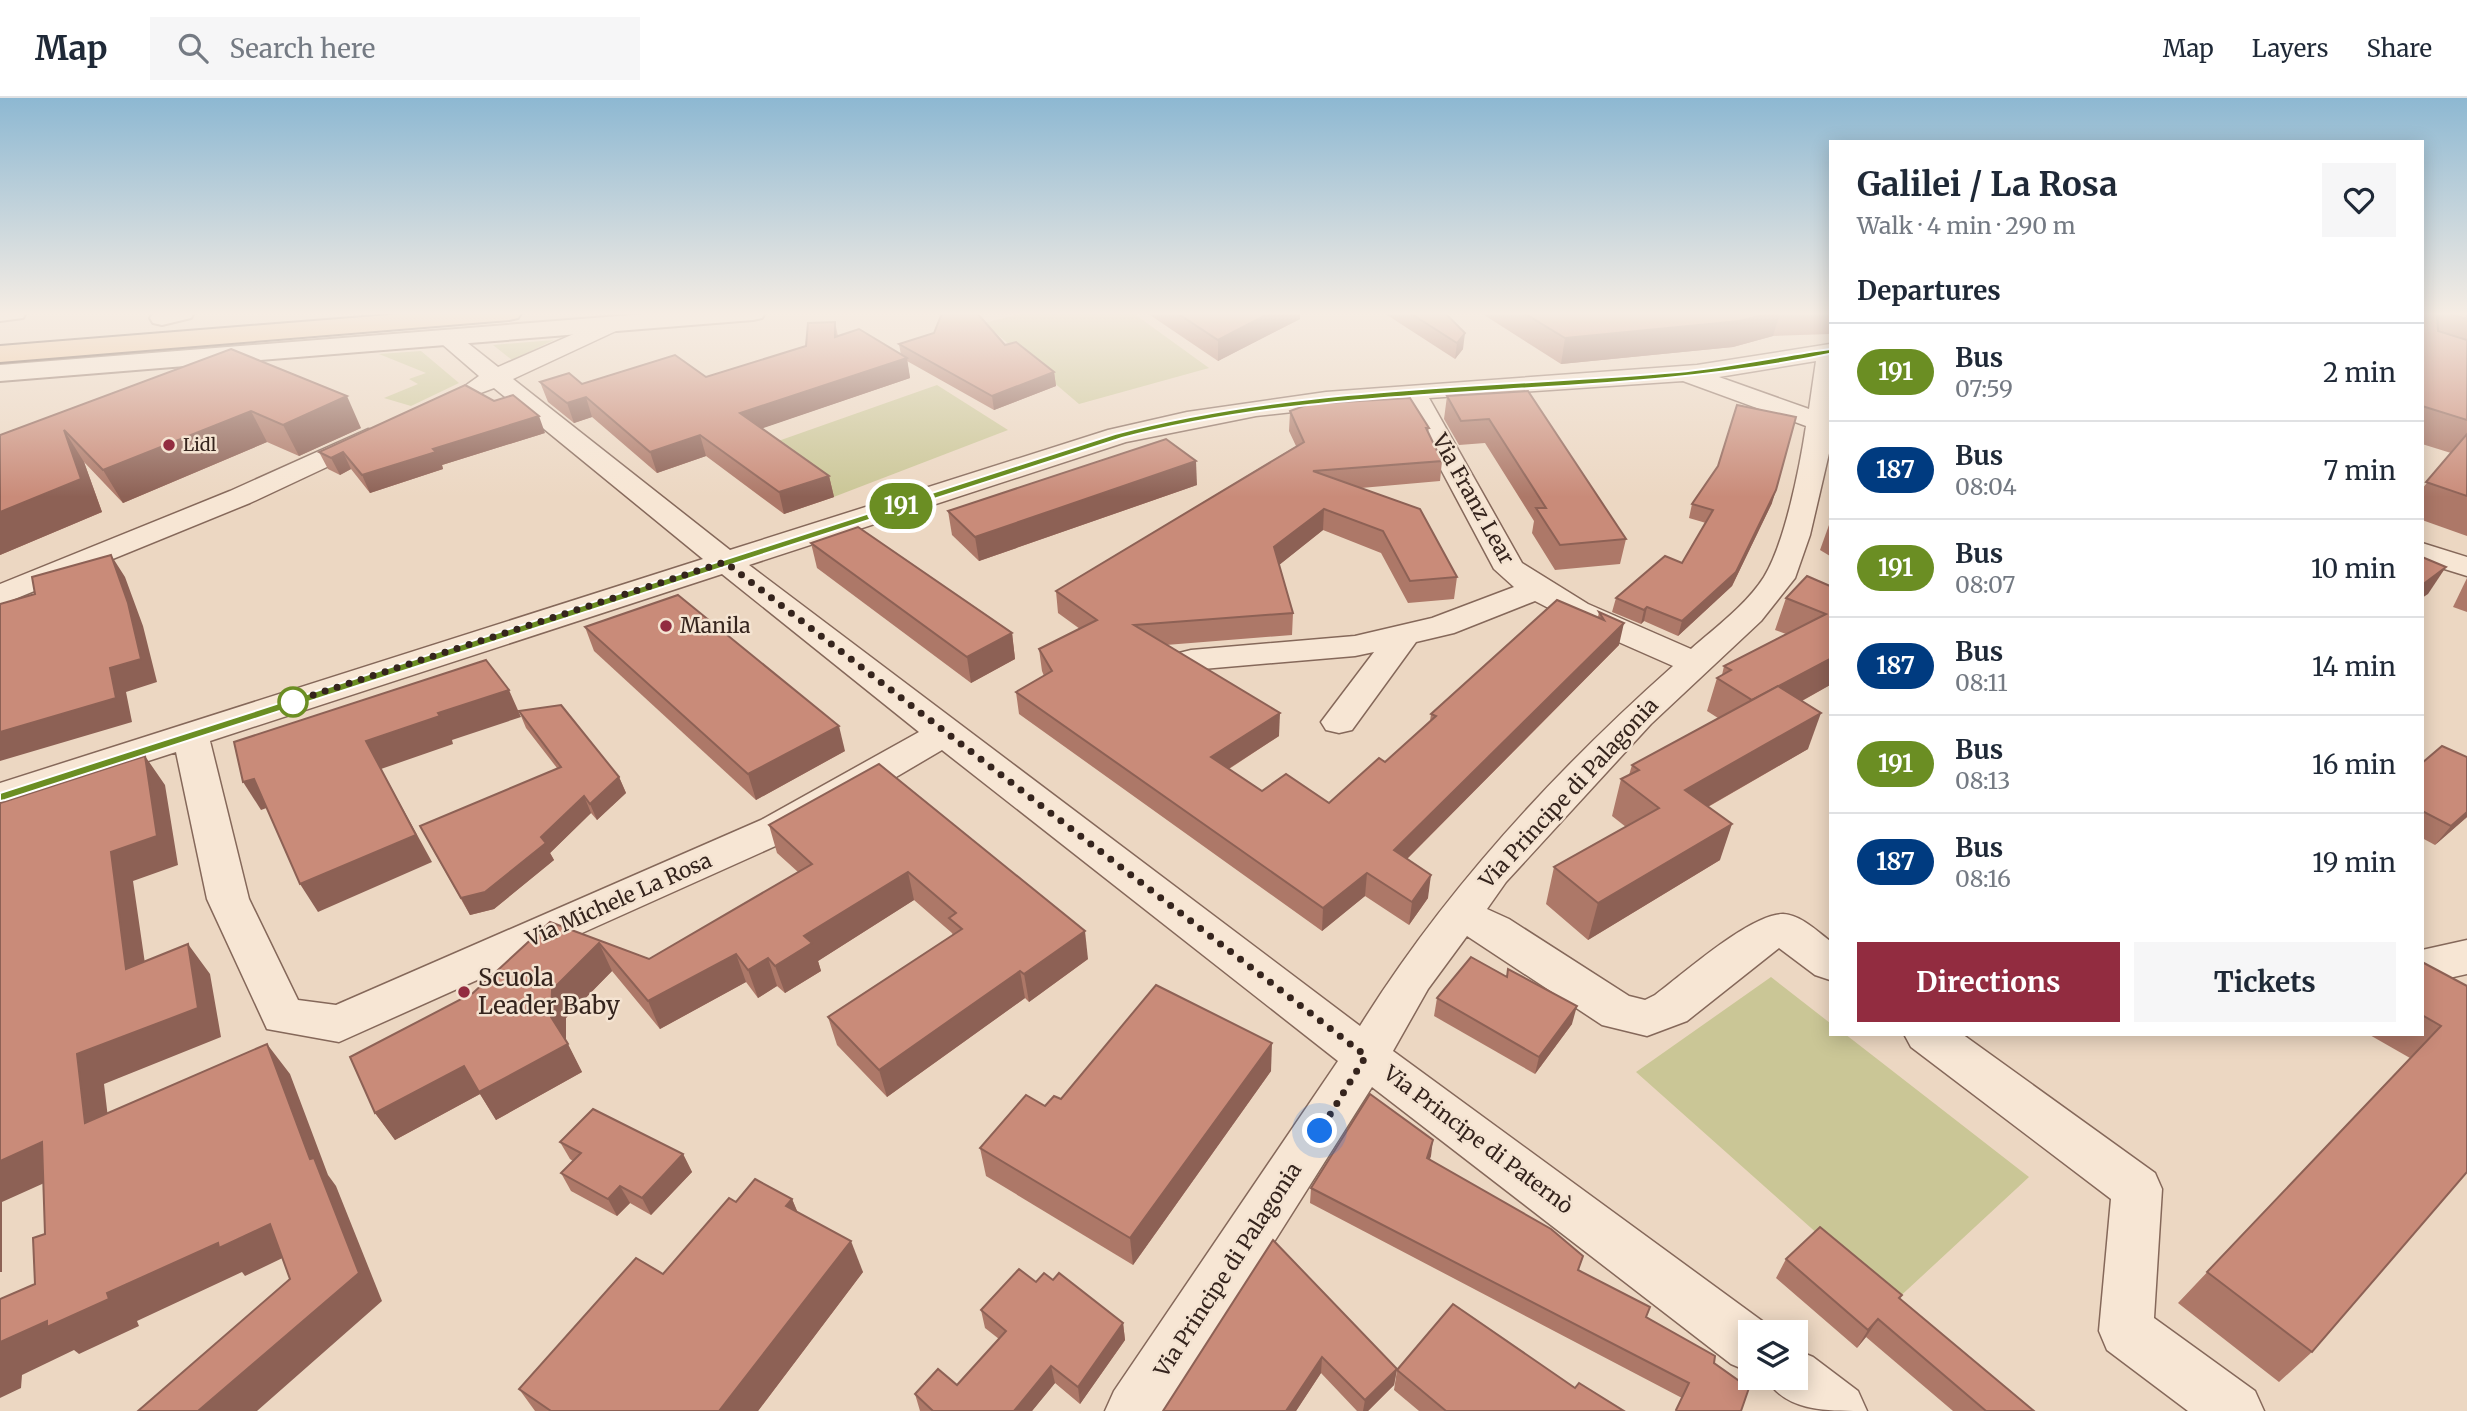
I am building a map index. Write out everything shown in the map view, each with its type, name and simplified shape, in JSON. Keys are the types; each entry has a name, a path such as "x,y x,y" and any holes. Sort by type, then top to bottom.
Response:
{"street":[{"name":"Via Principe di Paternò","path":"492,374 725,562 945,733 1366,1056 1738,1336"},
{"path":"447,399 508,374"},
{"path":"0,796 725,562 1168,423 1266,406 1677,374"},
{"path":"1682,374 1730,387 1826,423"},
{"name":"Via Principe di Palagonia","path":"1134,1411 1333,1111 1413,977 1492,872 1638,716 1750,614 1794,582 1795,535 1826,423 1829,374"},
{"name":"Via Franz Lear","path":"1413,393 1510,569 1536,589 1597,621 1697,664"},
{"path":"0,595 240,496 390,427"},
{"path":"2424,553 2467,567"},
{"path":"1191,660 1355,646 1442,626 1536,589"},
{"path":"1339,722 1404,635"},
{"name":"Via Michele La Rosa","path":"190,735 228,900 283,1016 340,1024 775,830 945,733"},
{"path":"1460,915 1494,929 1618,1012 1647,1018 1671,1007 1770,932 1786,930 1829,962"},
{"path":"2424,967 2467,957"},
{"path":"1930,1036 2137,1189 2126,1331 2235,1411"},
{"path":"1808,1388 1838,1411"}],"shaded area":[{"path":"422,374 449,374 459,383 411,406 384,398 418,384 409,379"},
{"path":"1044,374 1186,374 1079,404"},
{"path":"937,385 1008,430 831,498 764,446"},
{"path":"1771,977 1829,1022 1829,1036 1848,1036 2029,1177 1894,1302 1636,1072"}],"building":[{"path":"163,374 293,374 347,396 283,425 251,411 103,470 64,430 81,479 0,512 0,435"},
{"path":"565,374 571,374 582,384 613,374 702,374 706,377 715,374 858,374 740,413 829,476 779,492 700,435 650,452 586,397 567,403 540,382"},
{"path":"953,374 1048,374 992,396"},
{"path":"2424,374 2467,374 2467,420 2424,407"},
{"path":"465,385 494,401 513,395 539,416 433,449 436,452 362,475 343,452 331,458 319,452"},
{"path":"1528,391 1626,539 1560,545 1536,508 1546,508 1489,419 1461,421 1447,396"},
{"path":"1410,398 1429,428 1426,428 1442,461 1313,471 1420,509 1457,577 1410,581 1383,531 1324,509 1274,547 1293,613 1134,625 1280,713 1211,757 1262,791 1286,774 1329,803 1379,758 1385,762 1436,716 1431,714 1557,600 1604,620 1599,612 1624,623 1394,850 1431,875 1412,902 1367,873 1323,908 1016,692 1052,671 1039,649 1097,620 1056,591 1304,442 1290,411 1309,404"},
{"path":"1737,405 1796,417 1776,490 1736,572 1682,621 1647,607 1644,610 1616,598 1665,556 1682,563 1713,510 1692,504 1718,466"},
{"path":"2467,434 2467,496 2426,482"},
{"path":"1166,439 1196,461 975,537 948,511"},
{"path":"858,527 1012,633 967,657 811,543"},
{"path":"111,555 128,603 141,659 110,668 116,698 0,732 0,604 35,594 32,577"},
{"path":"2424,558 2446,567 2424,584"},
{"path":"1807,576 1829,586 1829,660 1752,700 1717,678 1731,670 1724,666 1826,614 1786,598"},
{"path":"678,595 839,726 748,774 585,627"},
{"path":"486,660 509,690 438,713 440,716 366,741 416,835 300,884 254,779 243,782 234,742"},
{"path":"1778,686 1821,713 1685,790 1732,824 1598,903 1554,867 1659,808 1621,779 1639,770 1632,765"},
{"path":"561,705 619,777 590,804 584,796 541,837 546,843 485,892 461,898 420,826 561,767 519,711"},
{"path":"2442,746 2467,757 2467,812 2451,826 2424,812 2424,761"},
{"path":"145,756 157,836 111,852 126,969 188,944 198,1008 77,1054 85,1123 267,1044 310,1159 314,1158 359,1273 198,1411 138,1411 290,1279 270,1224 219,1248 218,1243 107,1293 109,1299 47,1327 47,1321 0,1342 0,1299 35,1284 33,1238 45,1234 42,1142 0,1161 0,803"},
{"path":"879,764 1085,931 1024,974 1020,971 879,1070 828,1017 962,929 949,918 956,913 908,872 804,936 812,943 775,966 768,958 748,970 736,954 648,1001 599,943 552,990 551,1017 568,1044 479,1092 464,1066 375,1113 350,1057 473,993 550,922 649,959 812,864 769,825"},
{"path":"1471,957 1507,977 1508,969 1577,1006 1539,1057 1437,998"},
{"path":"2424,963 2467,986 2467,1172 2312,1352 2207,1272 2441,1026 2424,1016"},
{"path":"1156,985 1272,1043 1130,1238 980,1148 1026,1095 1045,1106 1054,1096 1061,1099"},
{"path":"1370,1094 1433,1140 1427,1158 1551,1229 1583,1256 1578,1270 1650,1307 1646,1317 1715,1356 1714,1363 1738,1380 1738,1390 1748,1390 1741,1411 1677,1411 1689,1383 1311,1188"},
{"path":"593,1109 683,1154 642,1198 620,1186 608,1199 561,1173 581,1153 560,1142"},
{"path":"755,1179 792,1199 786,1206 851,1241 719,1411 551,1411 519,1389 636,1258 663,1274 729,1198 736,1202"},
{"path":"1820,1227 1902,1295 1899,1298 2034,1411 1986,1411 1878,1319 1868,1330 1786,1259"},
{"path":"1273,1240 1397,1369 1365,1400 1322,1357 1286,1411 1163,1411"},
{"path":"1019,1269 1036,1282 1044,1273 1053,1280 1059,1273 1123,1323 1078,1387 1051,1366 1014,1411 933,1411 915,1394 938,1369 957,1385 1006,1331 981,1310"},
{"path":"1453,1304 1575,1388 1579,1383 1624,1411 1446,1411 1397,1370"}],"bus line":[{"name":"191","path":"0,796 1118,436 1168,423 1221,412 1311,401 1677,374"}],"place":[{"name":"Lidl","path":"169,445"},
{"name":"Manila","path":"666,626"},
{"name":"Scuola Leader Baby","path":"464,992"}],"route":[{"path":"293,702 285,704 725,562 1366,1056 1320,1131"}]}
